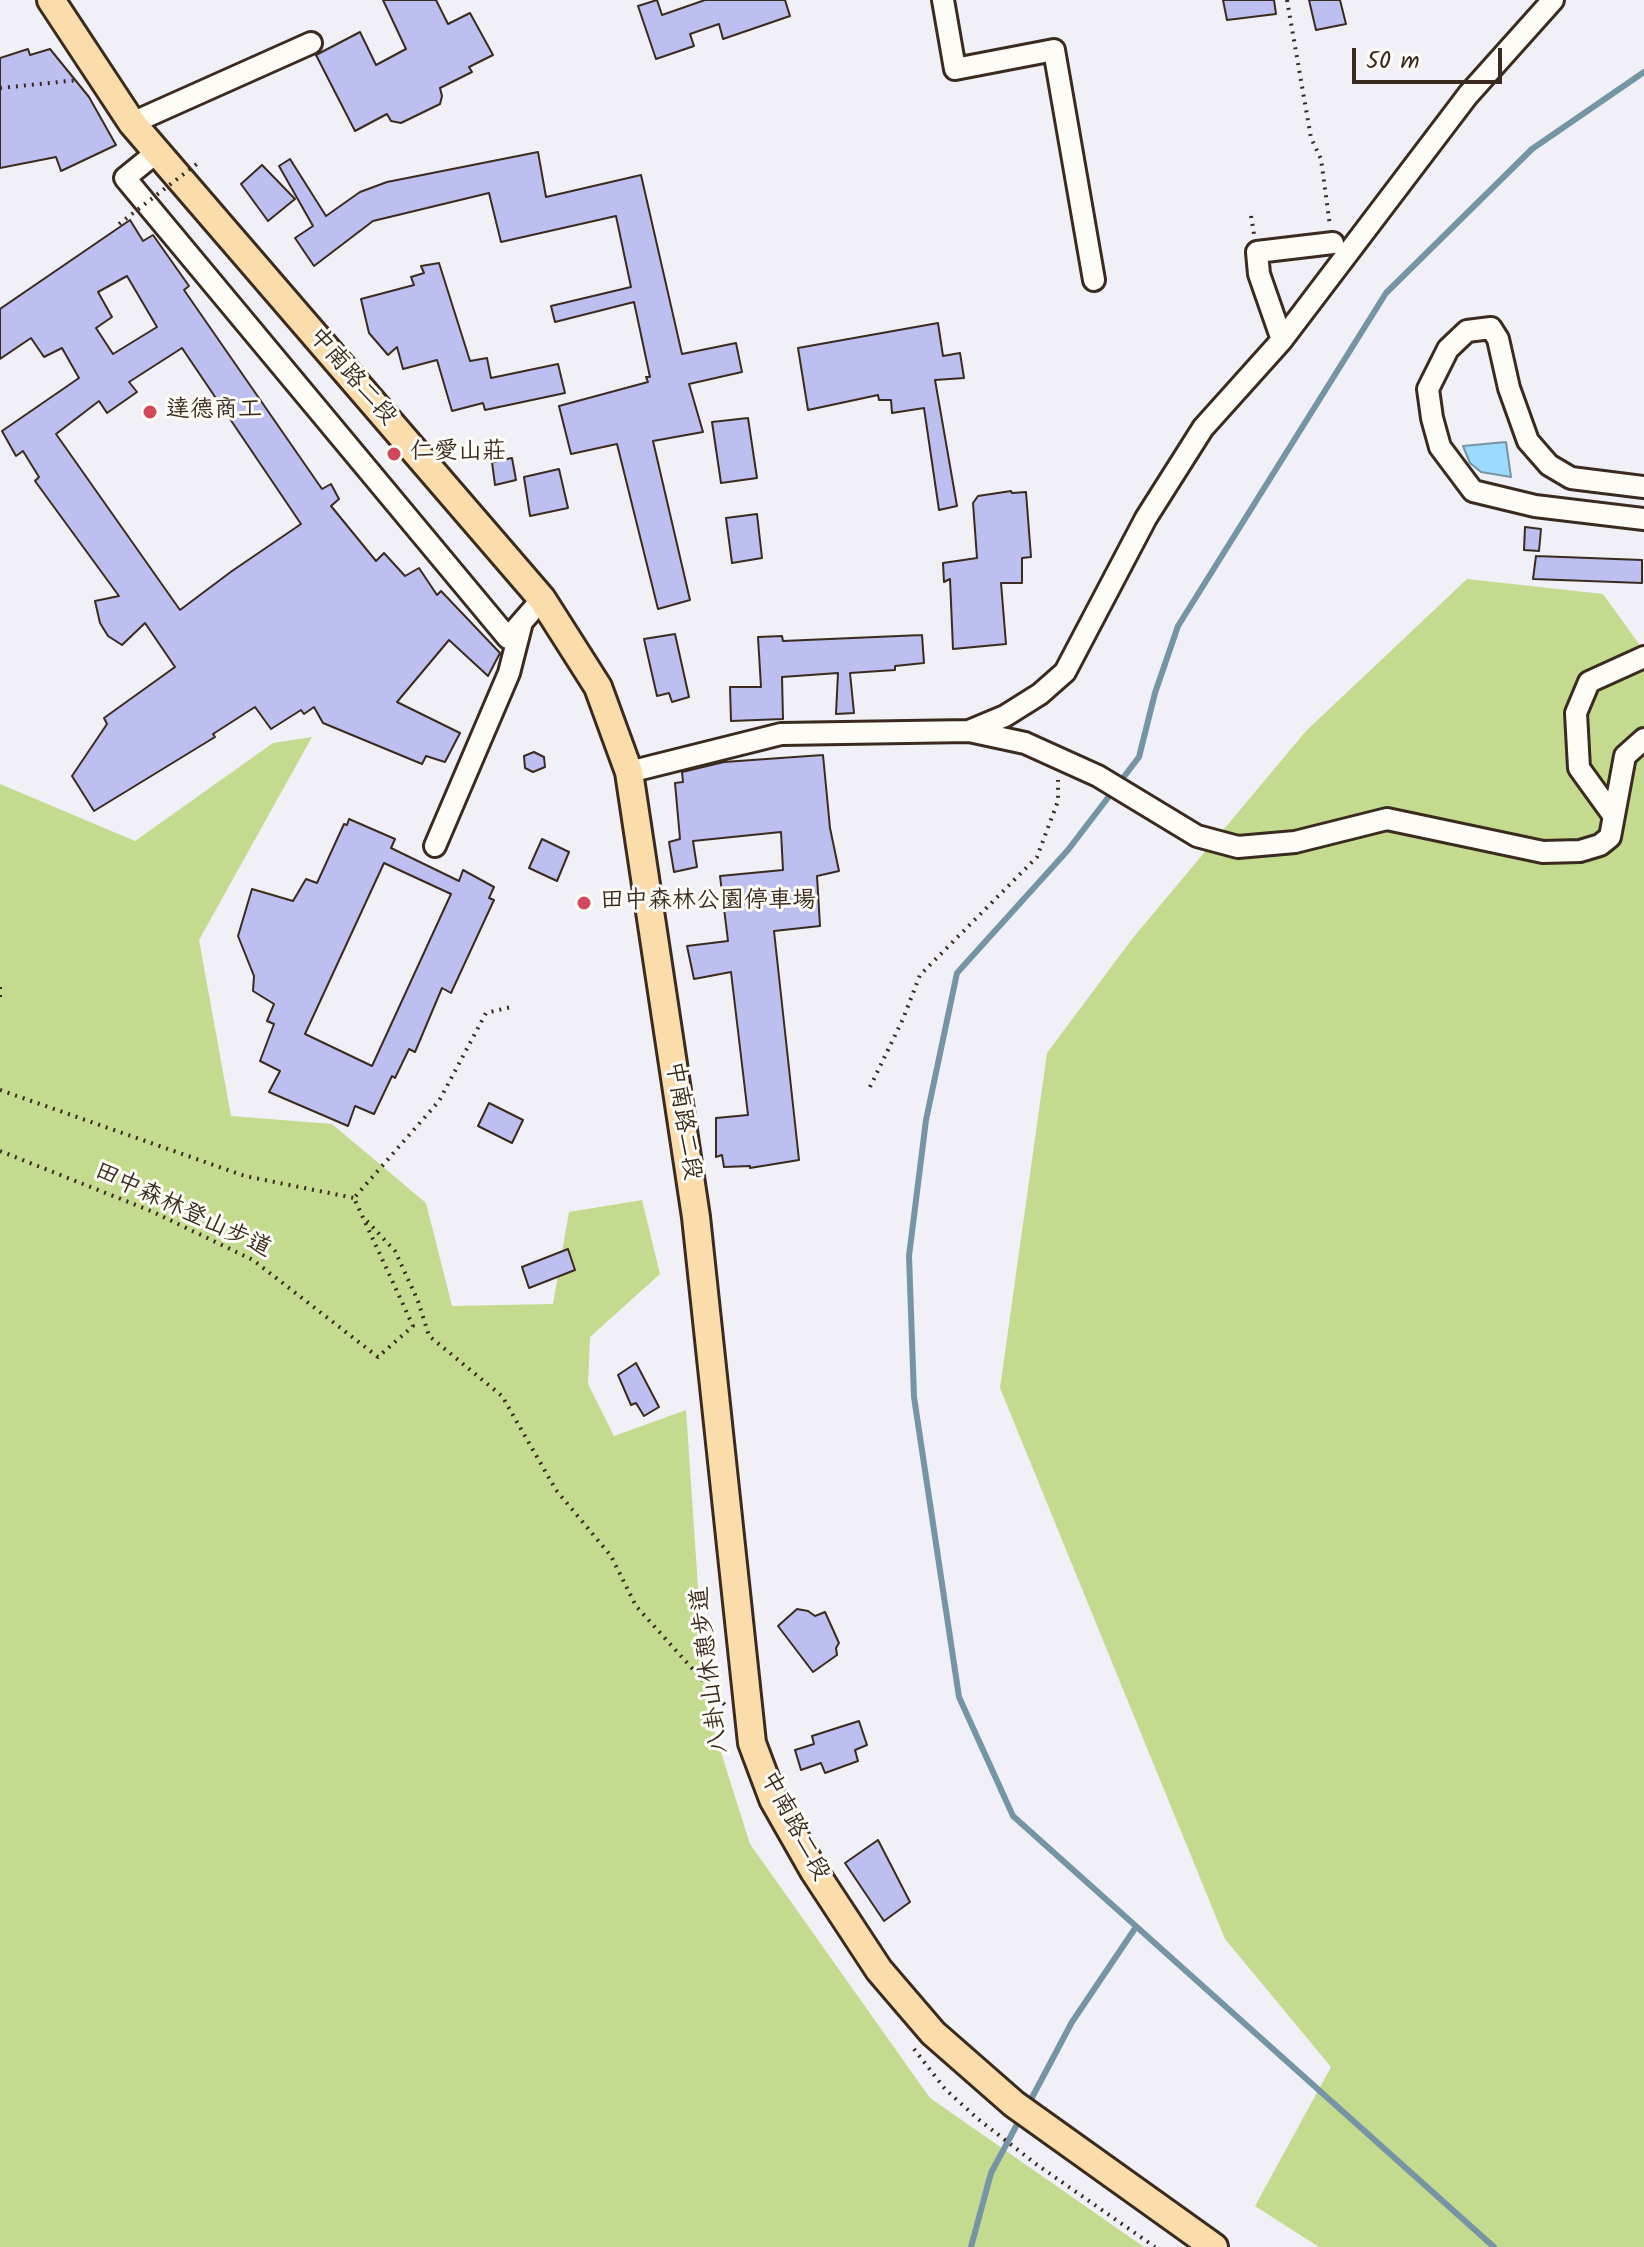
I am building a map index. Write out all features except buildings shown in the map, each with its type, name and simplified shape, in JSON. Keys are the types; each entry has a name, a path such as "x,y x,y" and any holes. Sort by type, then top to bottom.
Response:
{"main road":[{"name":"中南路二段","path":"51,0 132,123 542,599 598,687 629,772 696,1217 752,1743 773,1799 814,1871 879,1970 933,2033 1014,2104 1214,2247"}],"street":[{"path":"943,0 955,69 1054,50 1094,280"},
{"path":"969,731 1005,716 1040,694 1065,672 1146,518 1203,428 1282,340 1468,95 1553,0"},
{"path":"132,123 311,43"},
{"path":"157,152 125,178 508,638 542,599"},
{"path":"1282,340 1259,274 1257,252 1333,243"},
{"path":"1644,487 1571,478 1549,465 1528,441 1509,388 1498,339 1491,328 1467,331 1448,349 1428,389 1432,418 1440,447 1473,491 1535,506 1644,519"},
{"path":"435,846 509,673 522,621"},
{"path":"1613,815 1579,768 1576,713 1589,682 1644,657"},
{"path":"629,772 781,734 969,731 1025,743 1098,776 1197,836 1238,847 1295,842 1387,819 1543,852 1580,851 1600,845 1610,837 1625,756 1644,739"}],"path":[{"path":"1287,0 1311,138 1321,159 1333,243"},
{"path":"0,88 101,77"},
{"path":"119,224 198,163"},
{"path":"870,1087 903,1019 920,975 1037,857 1058,801 1057,758"},
{"path":"0,987 0,1002"},
{"path":"354,1198 439,1101 486,1013 511,1007"},
{"name":"田中森林登山步道","path":"0,1090 245,1176 354,1198 413,1326 378,1357 253,1260 151,1211 0,1151"},
{"name":"八卦山休憩步道","path":"362,1216 395,1251 418,1301 429,1336 502,1396 556,1490 611,1556 636,1606 731,1712 729,1700"},
{"path":"911,2045 945,2089 978,2119 1036,2164 1155,2247"}],"green space":[{"path":"1467,579 1603,594 1644,651 1644,2247 1319,2247 1255,2206 1331,2067 1225,1939 1000,1388 1047,1053 1132,939 1306,731"},
{"path":"312,737 199,940 231,1116 332,1124 426,1203 452,1306 553,1304 569,1212 642,1200 660,1274 590,1337 588,1384 614,1436 686,1410 706,1705 750,1844 930,2098 1144,2247 0,2247 0,784 135,841 273,743"}],"water":[{"path":"1506,442 1511,477 1481,472 1470,463 1463,446"}],"waterway":[{"path":"1494,2247 1013,1816 959,1697 914,1397 909,1256 926,1120 957,973 1068,850 1139,757 1155,693 1178,626 1386,293 1532,149 1644,72"},
{"path":"1027,2107 1072,2022 1136,1927"},
{"path":"971,2247 991,2173 1021,2117"}],"place":[{"name":"達德商工","path":"150,412"},
{"name":"仁愛山莊","path":"394,454"},
{"name":"田中森林公園停車場","path":"584,903"}]}
